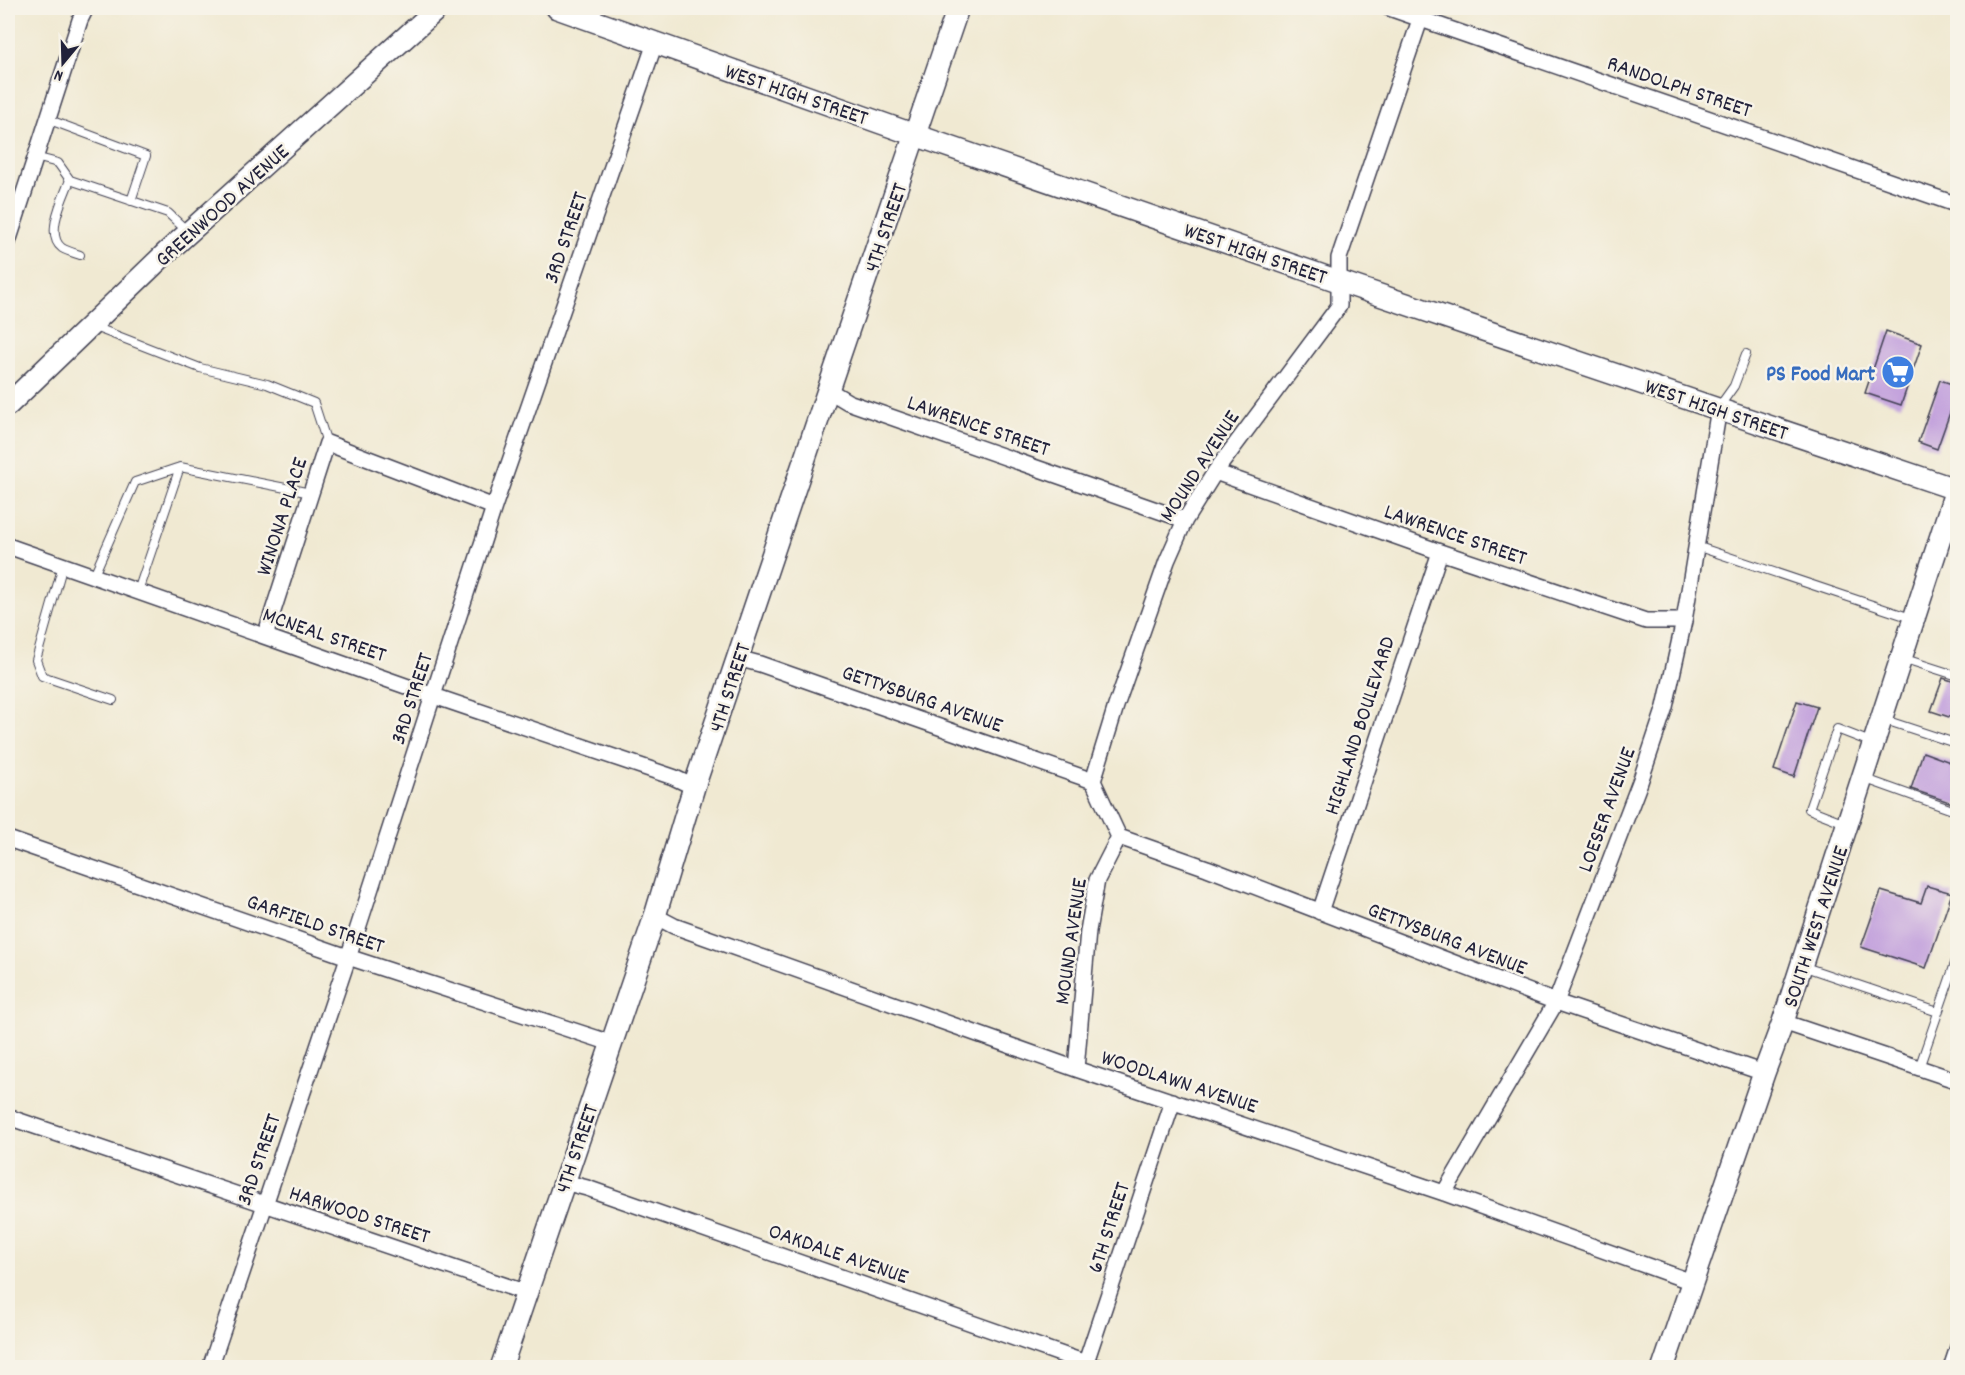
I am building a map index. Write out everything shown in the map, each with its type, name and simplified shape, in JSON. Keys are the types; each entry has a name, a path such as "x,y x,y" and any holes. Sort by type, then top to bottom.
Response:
{"street":[{"path":"8,242 80,20 86,8"},
{"name":"GREENWOOD AVENUE","path":"8,405 188,232 438,8"},
{"name":"WEST HIGH STREET","path":"557,8 1338,281 1957,488"},
{"name":"4TH STREET","path":"501,1368 655,916 694,787 958,8"},
{"name":"RANDOLPH STREET","path":"1389,8 1422,13 1958,205"},
{"name":"MOUND AVENUE","path":"1093,781 1116,706 1159,583 1185,520 1215,472 1339,306 1339,258 1422,13"},
{"name":"3RD STREET","path":"210,1368 348,957 494,507 655,43"},
{"name":"LAWRENCE STREET","path":"828,390 848,402 1185,520"},
{"name":"LOESER AVENUE","path":"1443,1193 1556,1002 1651,750 1665,707 1684,621 1719,408"},
{"name":"WINONA PLACE","path":"265,636 327,443 494,507"},
{"name":"LAWRENCE STREET","path":"1215,472 1440,552 1646,621 1684,621"},
{"name":"SOUTH WEST AVENUE","path":"1663,1368 1783,1022 1957,488"},
{"name":"MCNEAL STREET","path":"8,546 434,696 673,777 694,787"},
{"name":"HIGHLAND BOULEVARD","path":"1320,912 1440,552"},
{"name":"GETTYSBURG AVENUE","path":"738,658 1093,781"},
{"path":"1093,781 1119,837"},
{"name":"MOUND AVENUE","path":"1076,1069 1087,942 1097,880 1119,837"},
{"name":"GETTYSBURG AVENUE","path":"1119,837 1207,868 1556,1002 1764,1073"},
{"name":"GARFIELD STREET","path":"8,839 348,957 611,1043"},
{"name":"WOODLAWN AVENUE","path":"655,916 674,926 1076,1069 1443,1193 1692,1282"},
{"path":"1783,1022 1958,1081"},
{"name":"6TH STREET","path":"1090,1366 1173,1101"},
{"name":"HARWOOD STREET","path":"8,1117 527,1293"},
{"name":"OAKDALE AVENUE","path":"564,1182 587,1188 1090,1366"},
{"path":"1951,1368 1958,1347"}],"lane":[{"path":"47,119 146,156 131,201"},
{"path":"35,157 58,163 70,180 168,213 188,232"},
{"path":"70,180 54,227 54,235 56,242 62,248 80,255"},
{"path":"90,325 200,368 267,384 314,403 327,443"},
{"path":"1719,408 1734,386 1746,354"},
{"path":"94,575 135,482 180,467 311,493"},
{"path":"138,591 180,467"},
{"path":"1696,546 1913,619"},
{"path":"63,564 36,660 42,676 112,700"},
{"path":"1901,657 1958,676"},
{"path":"1881,719 1958,744"},
{"path":"1847,824 1809,809 1837,729 1873,743"},
{"path":"1862,777 1958,813"},
{"path":"1919,1068 1958,955"},
{"path":"1801,966 1938,1012"}],"building":[{"path":"1886,331 1922,344 1901,405 1865,393"},
{"path":"1940,380 1958,386 1958,390 1937,449 1918,442"},
{"path":"1943,678 1958,683 1958,720 1931,711"},
{"path":"1797,701 1817,707 1794,777 1774,770"},
{"path":"1923,752 1958,765 1958,805 1911,789"},
{"path":"1927,886 1952,893 1926,968 1861,947 1881,891 1921,903"}],"place":[{"name":"PS Food Mart","path":"1898,372"}]}
